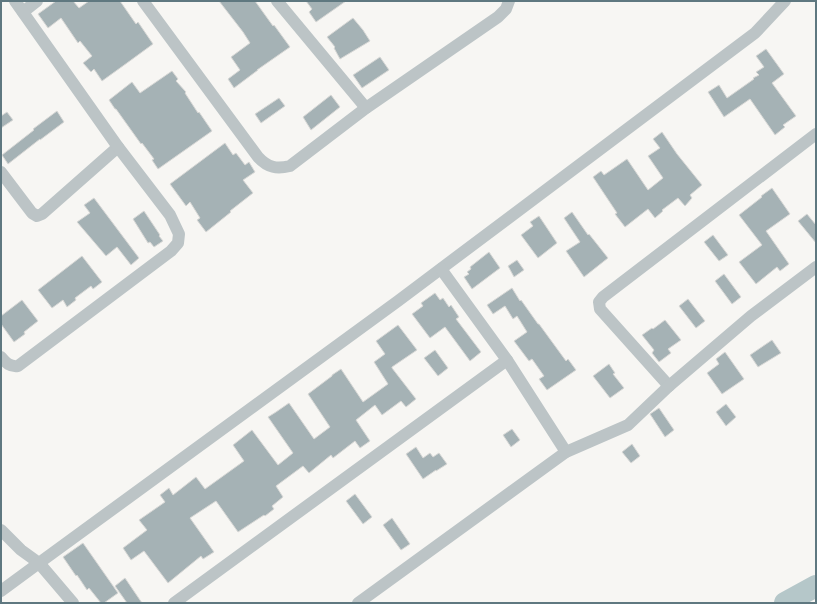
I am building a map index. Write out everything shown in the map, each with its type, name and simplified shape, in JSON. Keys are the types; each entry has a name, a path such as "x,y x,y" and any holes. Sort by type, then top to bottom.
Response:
{"street":[{"path":"1,357 11,366 18,366 162,259 178,243 179,234 170,214 118,147 15,1"},
{"path":"23,12 37,1"},
{"path":"143,1 258,158 264,164 282,168 290,166 366,108 498,17 506,8 509,1"},
{"path":"277,1 366,108"},
{"path":"1,592 441,269 755,33 785,1"},
{"path":"669,386 600,309 599,302 603,297 816,134"},
{"path":"1,172 32,213 37,216 42,214 118,147"},
{"path":"358,603 566,452 628,425 669,386 751,316 816,267"},
{"path":"441,269 507,360 566,452"},
{"path":"174,603 507,360"},
{"path":"1,530 21,550 39,563 73,603"}],"building":[{"path":"56,1 73,1 79,8 89,1 120,1 136,24 138,22 153,44 102,81 94,69 91,72 83,63 92,56 80,41 78,43 61,18 48,28 38,14"},
{"path":"219,1 255,1 290,47 234,88 228,79 240,70 231,57 250,43"},
{"path":"306,1 346,1 316,22 309,12 312,9"},
{"path":"353,18 370,41 340,59 334,48 335,47 327,37"},
{"path":"766,49 784,74 772,83 796,116 783,125 785,127 775,135 750,99 724,117 708,92 719,85 727,98 754,79 753,78 759,75 756,72 764,67 756,56"},
{"path":"380,57 389,70 362,88 353,75"},
{"path":"172,71 178,79 176,81 186,92 185,93 198,113 199,112 212,131 158,169 152,160 154,159 142,143 141,144 109,100 132,82 140,93"},
{"path":"331,95 340,107 311,130 303,117"},
{"path":"279,98 285,106 261,123 255,114"},
{"path":"57,111 64,122 8,164 2,155"},
{"path":"7,112 13,120 1,128 1,116"},
{"path":"662,132 677,154 702,185 690,195 692,198 685,206 678,198 662,210 663,211 655,218 648,209 625,227 615,214 617,213 593,177 601,171 604,175 627,159 648,190 663,178 648,156 660,148 653,139"},
{"path":"225,143 233,155 236,153 245,165 249,162 255,172 243,180 253,193 206,232 197,220 200,218 190,202 186,206 170,184"},
{"path":"772,188 790,214 766,231 789,264 780,271 777,267 756,284 739,262 762,245 739,215"},
{"path":"94,198 139,258 131,265 117,247 106,256 77,222 90,213 84,205"},
{"path":"144,211 163,241 154,247 150,242 148,243 133,219"},
{"path":"572,212 588,235 589,234 608,258 584,277 566,251 580,242 564,218"},
{"path":"807,214 816,225 816,243 798,221"},
{"path":"539,216 557,243 538,258 521,235 533,226 530,222"},
{"path":"713,235 728,255 719,261 704,242"},
{"path":"489,252 500,268 472,289 464,277 469,274 467,272 471,269 470,267"},
{"path":"82,256 102,282 93,289 91,286 75,298 76,300 67,307 63,300 52,308 38,290"},
{"path":"517,260 524,270 514,277 508,266"},
{"path":"724,274 741,297 732,304 715,281"},
{"path":"512,288 520,301 521,300 566,361 568,359 576,370 547,390 539,379 544,376 532,359 529,361 514,341 527,332 517,316 513,319 505,306 493,314 487,305"},
{"path":"435,293 440,300 443,298 449,307 451,305 459,317 456,319 481,352 470,361 445,327 430,338 412,314 423,306 421,303"},
{"path":"688,299 705,321 696,328 679,306"},
{"path":"22,300 38,321 24,332 25,334 14,342 1,324 1,316"},
{"path":"665,320 681,340 668,349 671,353 659,362 652,353 654,350 642,335"},
{"path":"398,325 417,350 392,368 416,399 406,407 401,401 382,415 375,405 356,420 370,441 360,448 355,441 333,458 331,455 309,473 303,466 276,486 283,497 272,506 274,509 238,532 216,501 190,518 214,552 203,559 201,556 168,583 144,551 131,560 123,548 147,530 139,520 165,502 160,495 169,488 173,495 196,477 205,489 244,461 233,445 252,430 278,465 293,453 268,417 289,403 314,439 330,427 308,394 332,375 341,369 363,402 388,384 374,362 385,354 376,341"},
{"path":"772,340 781,353 758,367 750,355"},
{"path":"435,350 448,368 438,376 424,358"},
{"path":"725,352 744,379 722,394 707,373 719,364 716,359"},
{"path":"609,364 615,373 613,374 624,388 610,398 593,376"},
{"path":"726,404 736,417 726,426 716,412"},
{"path":"659,408 674,430 665,437 650,414"},
{"path":"512,429 520,440 511,447 503,435"},
{"path":"632,444 640,456 631,463 622,452"},
{"path":"416,447 423,458 430,453 433,457 439,453 447,464 423,479 406,454"},
{"path":"355,494 372,517 363,524 346,501"},
{"path":"392,518 410,544 401,550 383,525"},
{"path":"83,543 118,593 104,603 101,603 89,588 87,590 63,557"},
{"path":"125,578 142,603 127,603 115,586"}],"waterway":[{"path":"785,603 816,586"}]}
